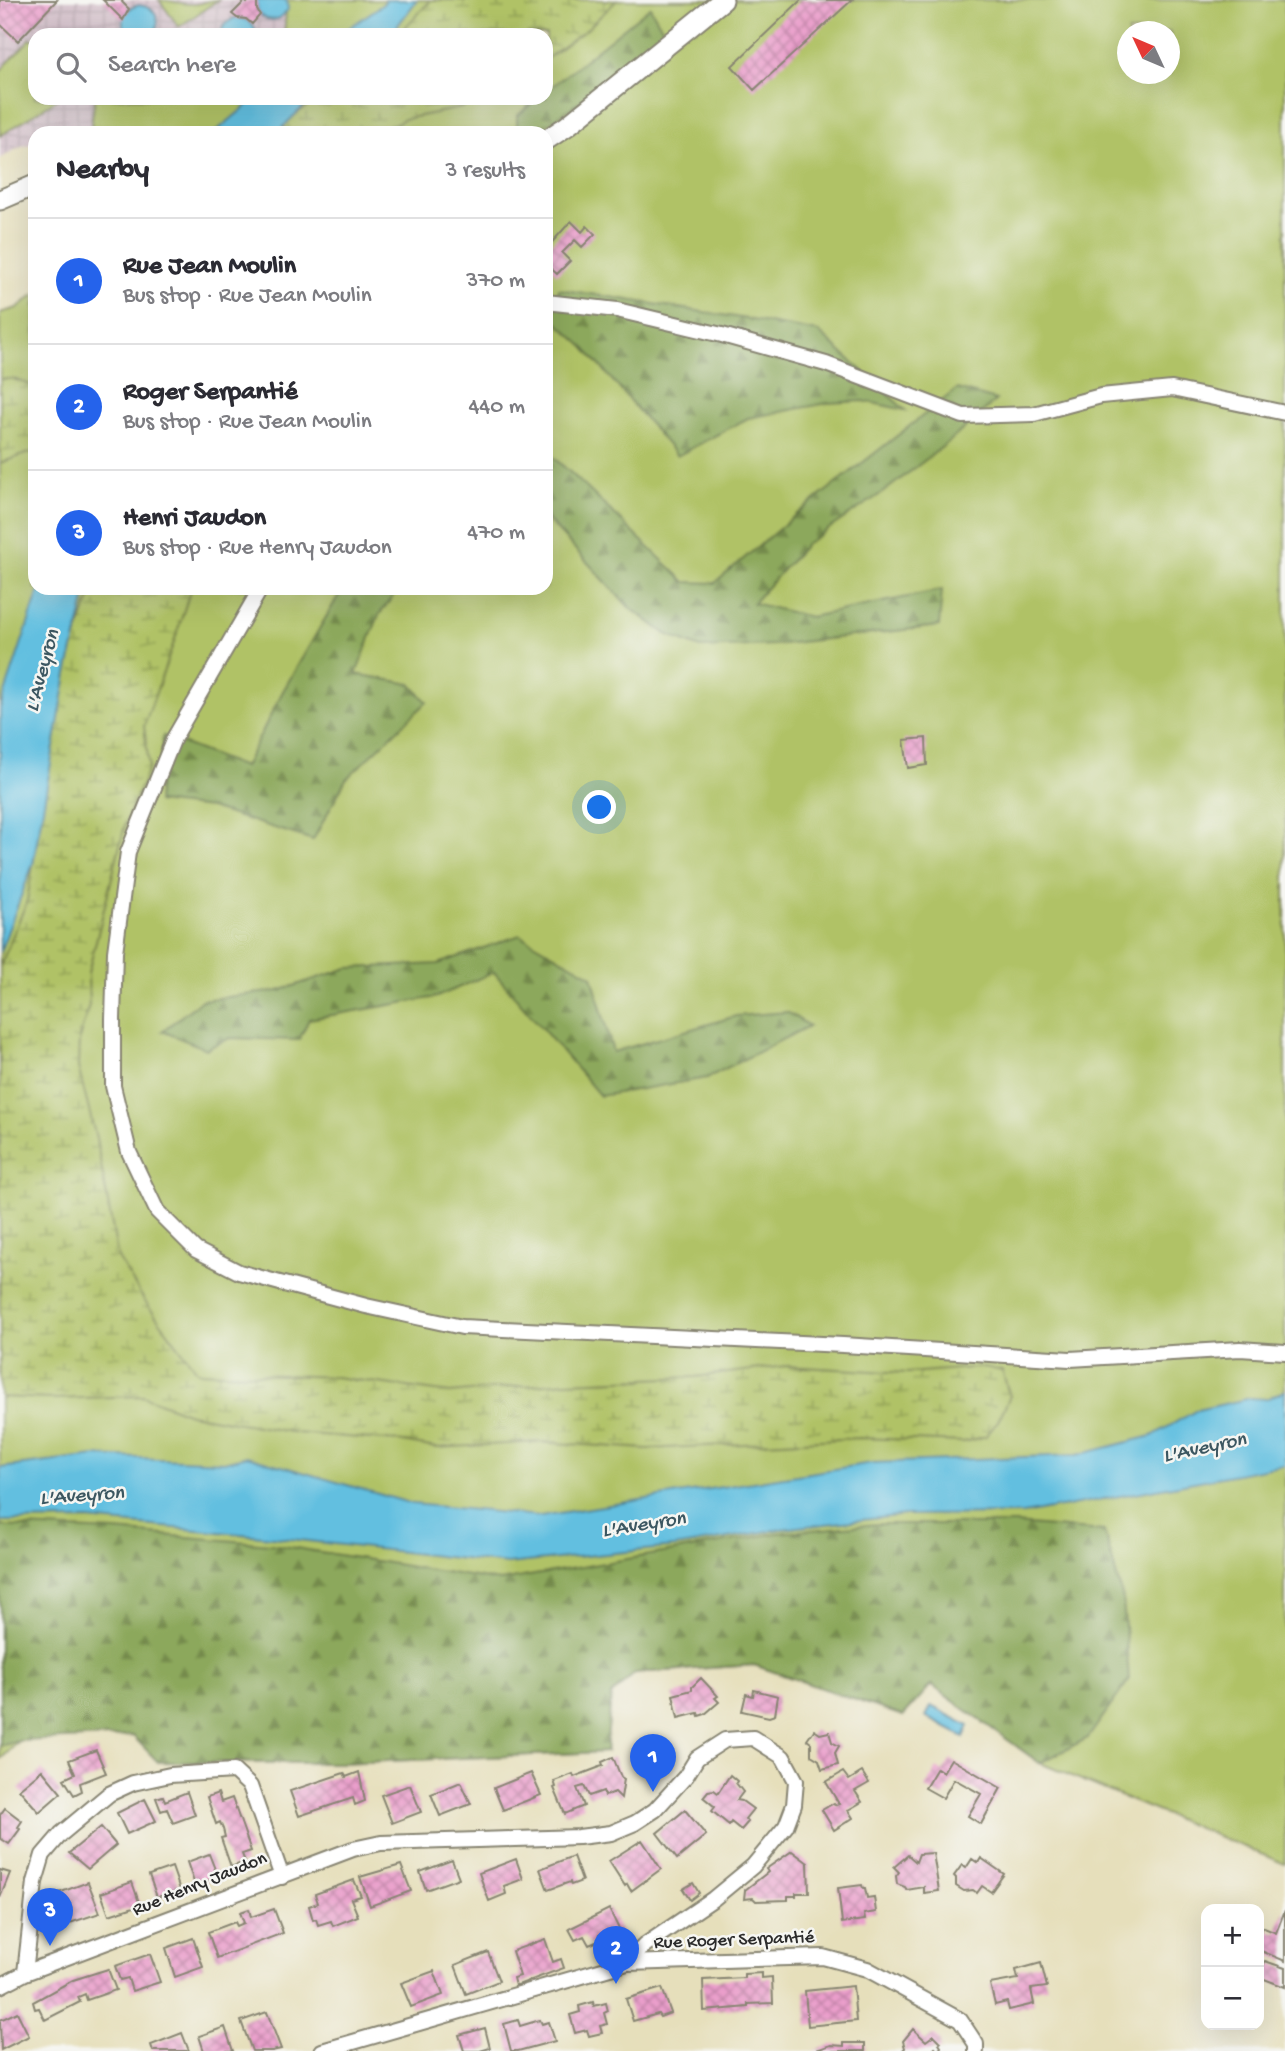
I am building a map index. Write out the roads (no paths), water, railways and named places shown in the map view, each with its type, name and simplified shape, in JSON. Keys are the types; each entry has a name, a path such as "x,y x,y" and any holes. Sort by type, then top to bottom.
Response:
{"street":[{"path":"553,135 723,0"},
{"path":"0,200 28,188"},
{"path":"553,303 617,310 722,335 826,364 962,416 1034,414 1101,396 1172,389 1285,413"},
{"path":"257,595 174,738 128,852 115,952 113,1086 128,1152 157,1211 196,1250 239,1272 366,1306 462,1327 1070,1359 1240,1349 1285,1352"},
{"path":"282,1877 353,1849 382,1843 579,1837 611,1833 635,1823 655,1810 686,1776 697,1758 725,1740 753,1738 783,1757 796,1781 794,1805 786,1826 753,1866 713,1899 645,1945 627,1963 322,2051"},
{"name":"Rue Henry Jaudon","path":"0,1986 25,1973 282,1877 250,1786 234,1771 170,1775 133,1783 109,1794 61,1834 43,1856 35,1882 25,1973"},
{"name":"Rue Roger Serpantié","path":"627,1963 823,1957 867,1969 960,2020 976,2044 976,2051"}],"water":[{"path":"257,0 287,0 288,10 280,18 266,19 258,10"},
{"path":"386,0 417,0 396,28 349,28"},
{"path":"145,6 154,12 156,28 124,28 124,16 134,7"},
{"path":"234,18 249,22 254,28 223,28"},
{"path":"248,105 305,105 284,126 222,126"},
{"name":"L'Aveyron","path":"38,595 86,595 67,674 33,864 0,952 0,708"},
{"name":"L'Aveyron","path":"1283,1391 1285,1465 1024,1514 906,1515 781,1529 675,1547 507,1564 273,1537 88,1520 0,1521 0,1468 95,1456 224,1462 247,1456 413,1504 540,1516 872,1463 1077,1455 1152,1436 1197,1410 1251,1398 1266,1399"},
{"path":"931,1706 969,1726 964,1737 926,1717"}],"place":[{"name":"Rue Jean Moulin","path":"653,1792"},
{"name":"Henri Jaudon","path":"50,1946"},
{"name":"Roger Serpantié","path":"616,1984"}]}
